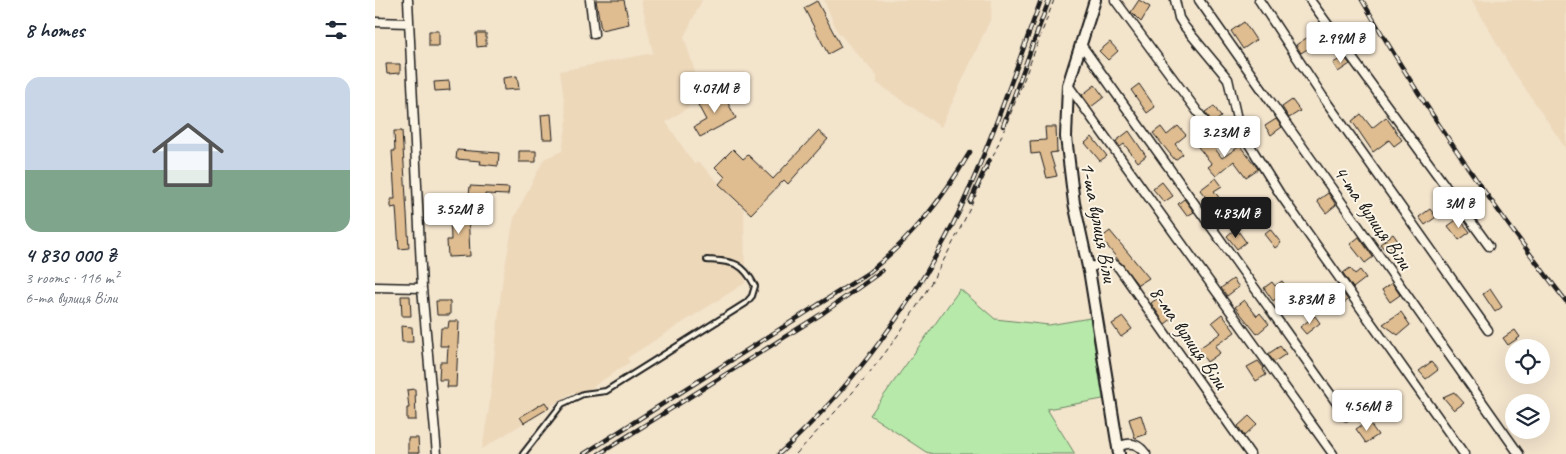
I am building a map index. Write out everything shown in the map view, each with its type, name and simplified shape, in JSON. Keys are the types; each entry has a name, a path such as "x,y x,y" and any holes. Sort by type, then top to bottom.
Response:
{"main road":[{"name":"1-ша вулиця Віли","path":"1095,0 1068,85 1065,109 1067,159 1089,268 1119,450"}],"street":[{"path":"408,0 422,288 437,454"},
{"path":"590,0 594,34"},
{"path":"1115,0 1217,138"},
{"path":"1175,0 1184,26 1232,86 1239,128 1280,194 1465,454"},
{"name":"4-та вулиця Віли","path":"1199,0 1519,454"},
{"path":"1259,0 1329,105 1487,330"},
{"path":"1309,0 1489,246"},
{"path":"375,22 409,23"},
{"path":"1080,43 1346,416"},
{"path":"1068,85 1333,454"},
{"name":"8-ма вулиця Віли","path":"1089,268 1105,262 1111,262 1119,268 1250,454"},
{"path":"375,287 422,288"},
{"path":"1119,450 1127,442 1133,443 1146,454"}],"lane":[{"path":"523,454 528,445 562,404 583,394 606,391 746,303 752,296 755,286 749,274 737,263 707,260"}],"path":[{"path":"796,454 858,386 905,324 941,267 987,173 1055,0"}],"shaded area":[{"path":"641,0 702,0 684,37 700,88 683,94 689,107 666,122 694,164 699,162 744,210 745,283 627,358 630,362 576,398 575,391 482,449 489,408 502,283 514,218 544,159 562,151 567,121 560,71 653,53"},
{"path":"824,0 992,0 991,18 941,127 877,83 877,76 837,31"},
{"path":"1472,0 1566,0 1566,149 1510,66"}],"green space":[{"path":"960,289 995,319 1049,325 1090,318 1103,399 1047,409 1075,454 933,454 926,452 870,415"}],"building":[{"path":"596,0 624,0 629,24 601,30"},
{"path":"1139,0 1150,7 1141,22 1131,12"},
{"path":"817,1 841,47 828,54 804,8"},
{"path":"1244,22 1256,40 1243,49 1231,31"},
{"path":"429,31 439,31 439,46 429,46"},
{"path":"476,33 486,33 486,46 477,47"},
{"path":"1311,35 1317,43 1301,53 1296,45"},
{"path":"1110,42 1118,51 1108,60 1099,51"},
{"path":"1344,57 1350,64 1338,72 1333,63"},
{"path":"386,64 400,64 400,73 387,74"},
{"path":"517,76 519,89 504,90 503,78"},
{"path":"449,81 450,90 435,91 434,82"},
{"path":"1139,84 1155,107 1147,113 1131,90"},
{"path":"1095,85 1104,97 1091,107 1082,95"},
{"path":"722,92 736,118 700,137 694,127 706,120 698,105"},
{"path":"1292,100 1300,111 1289,118 1282,107"},
{"path":"1214,106 1221,117 1213,123 1205,112"},
{"path":"551,114 553,139 543,139 541,115"},
{"path":"1361,114 1372,128 1386,117 1402,140 1394,146 1389,140 1373,152 1352,121"},
{"path":"1276,119 1282,127 1271,135 1265,126"},
{"path":"1178,126 1186,135 1175,144 1183,154 1175,160 1153,133 1161,127 1167,135"},
{"path":"1045,127 1056,127 1057,152 1050,153 1057,176 1047,178 1040,153 1031,154 1030,141 1046,140"},
{"path":"394,131 402,131 409,248 399,249 396,207 391,208 391,199 395,199 392,151 395,151"},
{"path":"818,131 828,139 788,184 784,180 751,214 719,184 725,177 715,167 733,149 743,159 748,155 773,179"},
{"path":"1129,131 1146,156 1138,162 1124,144 1120,147 1116,141"},
{"path":"1204,134 1222,158 1240,146 1258,169 1246,177 1234,161 1216,176 1208,167 1212,164 1194,142"},
{"path":"1092,137 1107,156 1100,161 1085,143"},
{"path":"457,150 499,153 498,166 480,164 481,161 456,159"},
{"path":"519,151 536,151 536,162 519,162"},
{"path":"1216,178 1222,186 1214,191 1227,208 1215,218 1204,203 1208,200 1200,190"},
{"path":"1162,182 1173,196 1164,202 1153,189"},
{"path":"470,186 509,188 508,195 485,194 485,197 469,196"},
{"path":"1328,193 1336,205 1326,213 1317,201"},
{"path":"1184,199 1194,212 1187,216 1178,204"},
{"path":"1430,209 1436,217 1425,225 1419,217"},
{"path":"468,210 470,256 448,257 447,240 451,240 450,211"},
{"path":"1459,218 1470,232 1459,240 1448,226"},
{"path":"1236,228 1246,242 1237,249 1227,236"},
{"path":"1270,229 1281,243 1275,248 1264,234"},
{"path":"1110,231 1149,278 1138,285 1101,238"},
{"path":"1393,234 1398,241 1386,251 1380,244"},
{"path":"1359,237 1373,257 1365,263 1350,244"},
{"path":"1350,268 1355,274 1360,270 1366,278 1353,288 1343,273"},
{"path":"1233,279 1239,287 1227,296 1221,288"},
{"path":"1282,281 1288,289 1273,301 1264,288 1272,282 1275,286"},
{"path":"1392,283 1400,295 1390,302 1382,290"},
{"path":"1337,285 1348,300 1340,306 1329,290"},
{"path":"1490,289 1502,307 1495,312 1483,294"},
{"path":"401,296 410,296 411,316 402,316"},
{"path":"1158,298 1174,317 1165,324 1151,303"},
{"path":"1244,300 1257,316 1260,313 1269,324 1257,334 1235,307"},
{"path":"436,301 450,301 450,315 437,315"},
{"path":"1401,312 1410,325 1398,335 1383,324"},
{"path":"1222,314 1235,332 1215,346 1220,353 1207,362 1198,349 1221,333 1212,322"},
{"path":"1315,316 1320,323 1306,334 1300,327"},
{"path":"1123,317 1132,329 1121,337 1112,324"},
{"path":"449,321 459,321 456,387 447,387 448,380 439,380 440,362 447,362 448,346 440,346 441,328 448,328"},
{"path":"401,326 412,327 413,342 402,342"},
{"path":"1515,330 1520,337 1517,339 1505,339 1505,341 1503,338"},
{"path":"1280,346 1286,354 1274,362 1268,354"},
{"path":"1258,361 1264,368 1266,375 1256,381 1247,367"},
{"path":"1431,362 1438,370 1426,379 1419,371"},
{"path":"415,389 416,420 407,420 407,408 409,408 407,390"},
{"path":"1454,392 1464,403 1454,410 1443,397"},
{"path":"545,402 549,408 524,423 520,417"},
{"path":"1141,415 1147,434 1135,438 1129,419"},
{"path":"1249,416 1257,424 1244,436 1238,426"},
{"path":"1368,421 1378,435 1366,443 1356,429"},
{"path":"408,438 418,438 419,453 408,453"}],"railway":[{"path":"779,454 806,429 857,372 903,310 942,245 982,160 1041,0"},
{"path":"1003,126 1049,0"},
{"path":"1362,0 1409,78 1459,154 1511,228 1566,301"},
{"path":"584,454 868,273 899,246 925,217 948,187 970,152"},
{"path":"970,202 989,160"},
{"path":"599,454 823,313 882,271"}]}
